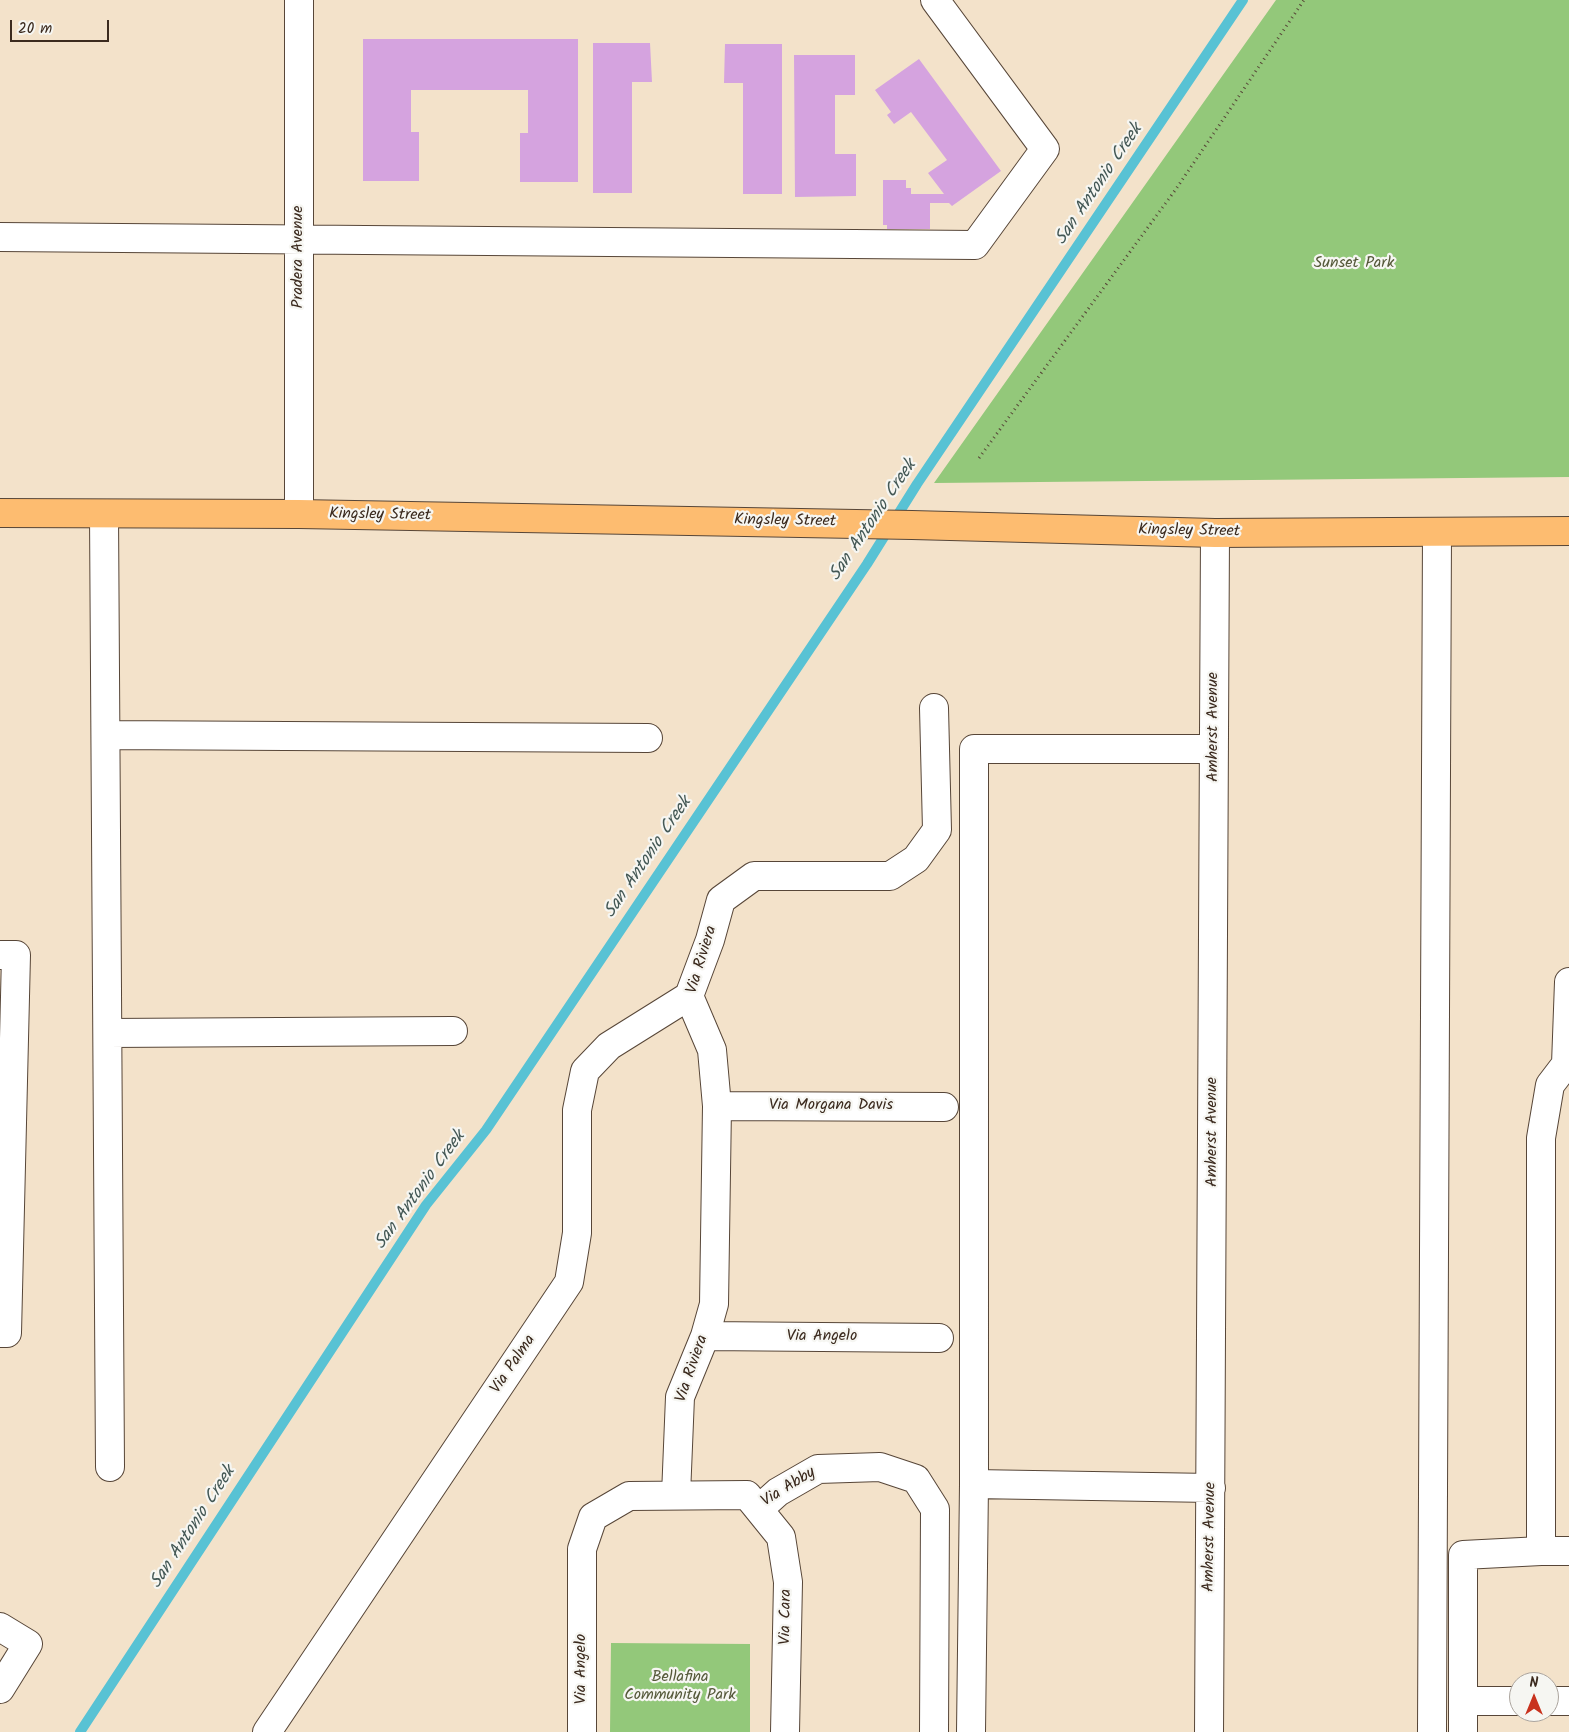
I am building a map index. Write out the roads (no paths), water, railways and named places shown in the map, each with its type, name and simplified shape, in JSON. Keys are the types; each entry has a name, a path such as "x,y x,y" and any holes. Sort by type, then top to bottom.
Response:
{"main road":[{"name":"Kingsley Street","path":"0,513 298,514 912,525 1215,533 1569,531"}],"street":[{"name":"Pradera Avenue","path":"298,514 299,0"},
{"path":"0,237 975,244 1045,149 936,0"},
{"path":"104,514 110,1467"},
{"path":"1432,1732 1437,532"},
{"name":"Amherst Avenue","path":"1208,1732 1211,1488 1215,533"},
{"name":"Via Riviera","path":"676,1495 680,1397 705,1336 714,1304 717,1106 712,1050 689,996 710,940 721,900 754,876 890,876 916,859 937,830 934,708"},
{"path":"106,735 648,738"},
{"path":"971,1732 974,1484 974,749 1214,749"},
{"path":"0,955 16,955 7,1333 0,1333"},
{"path":"1541,1551 1541,1138 1550,1086 1567,1064 1569,982"},
{"name":"Via Palma","path":"267,1732 569,1282 577,1233 577,1110 585,1071 609,1046 689,996"},
{"path":"108,1033 453,1032"},
{"name":"Via Morgana Davis","path":"717,1106 944,1107"},
{"name":"Via Angelo","path":"705,1336 938,1338"},
{"name":"Via Abby","path":"593,1517 629,1496 747,1495 759,1510 778,1492 818,1469 880,1468 916,1479 935,1509 934,1732"},
{"path":"974,1484 1211,1488"},
{"name":"Via Cara","path":"759,1510 781,1537 788,1582 785,1732"},
{"name":"Via Angelo","path":"582,1732 582,1549 593,1517"},
{"path":"1463,1732 1463,1555 1569,1551"},
{"path":"0,1627 28,1644 0,1689"},
{"path":"1463,1701 1509,1701"}],"waterway":[{"name":"San Antonio Creek","path":"80,1732 426,1205 486,1130 867,564 917,484 1243,0"}],"park label":[{"name":"Sunset Park","path":"1354,264"},
{"name":"Bellafina Community Park","path":"680,1687"}]}
